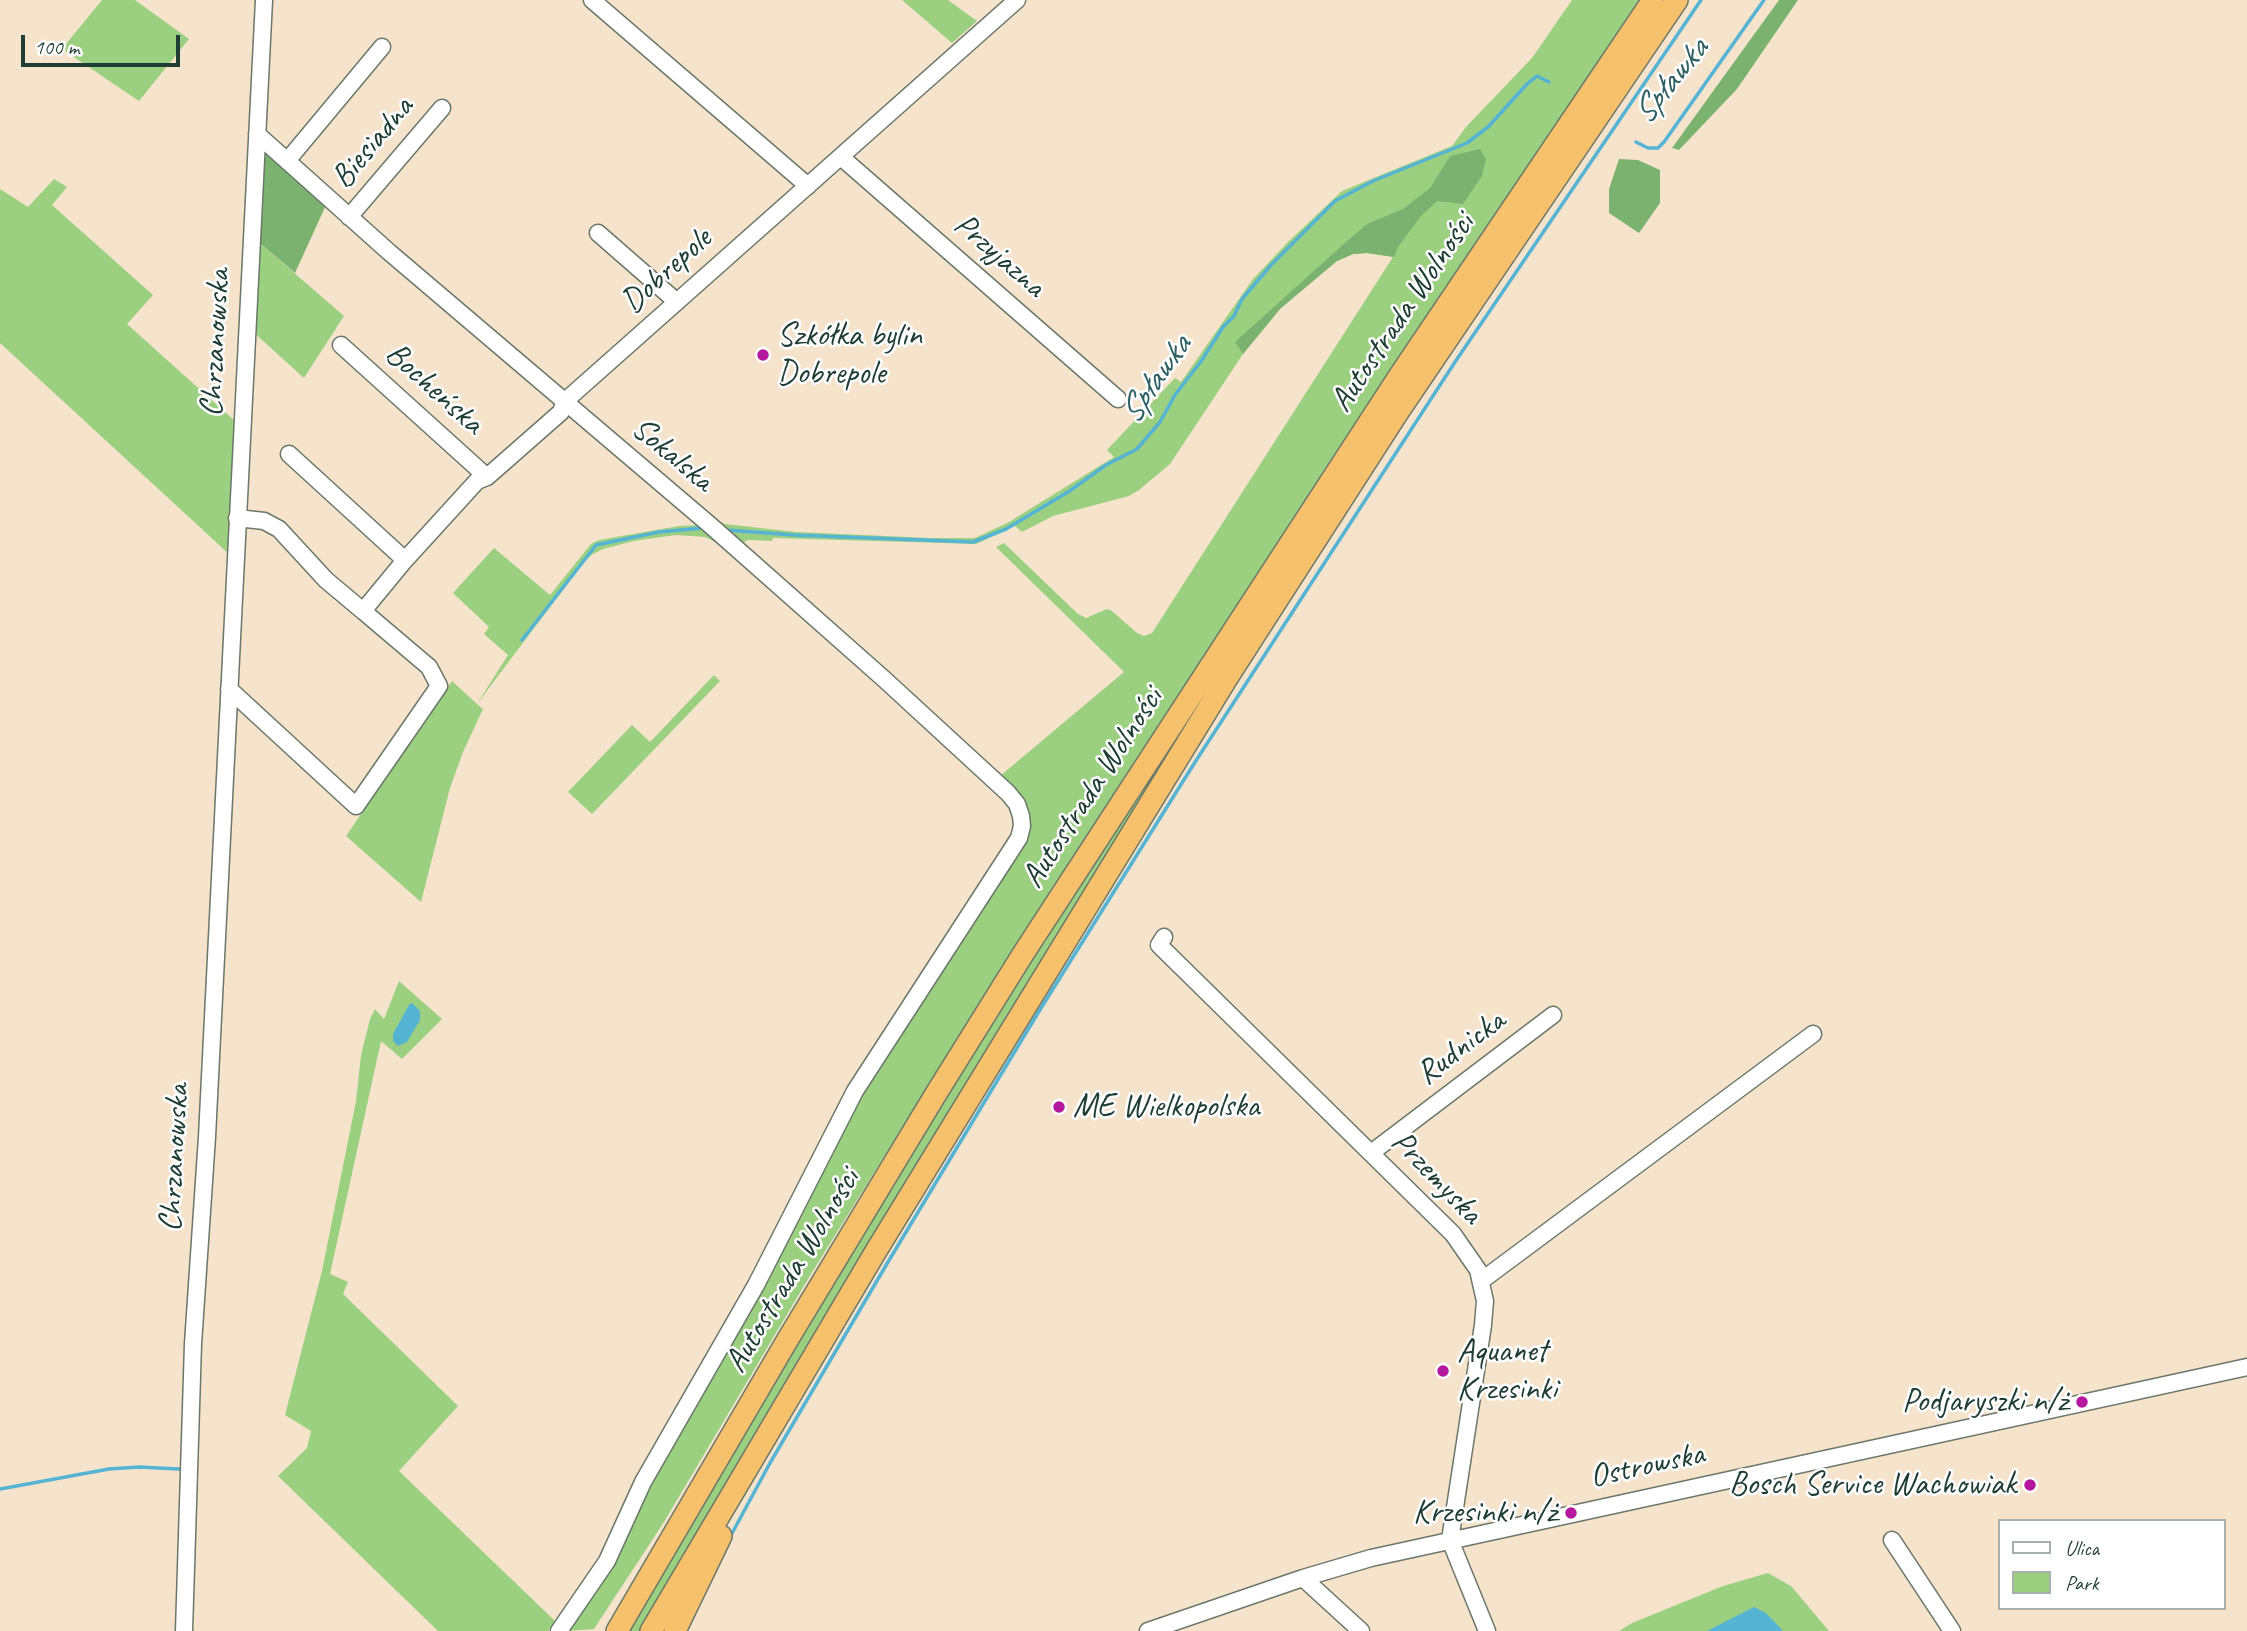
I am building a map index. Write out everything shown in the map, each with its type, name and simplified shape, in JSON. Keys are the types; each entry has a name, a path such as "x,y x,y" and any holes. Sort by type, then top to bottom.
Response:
{"highway":[{"name":"Autostrada Wolności","path":"617,1631 887,1175 1023,954 1384,398 1653,0"},
{"name":"Autostrada Wolności","path":"651,1631 782,1407 1052,961 1312,542 1676,0"},
{"path":"676,1631 782,1407"},
{"path":"601,1631 643,1568 676,1529"}],"street":[{"name":"Chrzanowska","path":"184,1631 194,1344 207,1137 264,0"},
{"path":"592,0 808,186"},
{"name":"Dobrepole","path":"564,402 1017,0"},
{"path":"287,161 382,47"},
{"name":"Biesiadna","path":"349,217 442,108"},
{"name":"Sokalska","path":"257,134 349,217 884,679 998,783 1017,804 1022,826 1019,838 855,1091 756,1285 643,1482 607,1561 558,1631"},
{"name":"Przyjazna","path":"841,157 1118,399"},
{"path":"598,233 677,302"},
{"name":"Bocheńska","path":"341,345 487,477"},
{"name":"Bocheńska","path":"363,611 477,481 487,477 561,412 564,402"},
{"path":"289,454 405,560"},
{"path":"229,689 356,806 439,685 429,667 326,580 279,529 264,521 237,518"},
{"name":"Przemyska","path":"1164,937 1159,945 1453,1234 1478,1270 1485,1301 1483,1325 1450,1540"},
{"name":"Rudnicka","path":"1371,1153 1553,1016"},
{"path":"1481,1281 1813,1034"},
{"name":"Ostrowska","path":"1148,1631 1178,1626 1303,1578 1371,1558 2247,1367"},
{"path":"1450,1540 1487,1631"},
{"path":"1892,1540 1952,1631"},
{"path":"1303,1578 1361,1631"}],"green space":[{"path":"102,0 135,0 189,39 139,101 62,49"},
{"path":"902,0 948,0 977,21 952,43"},
{"path":"1572,0 1639,0 1346,437 999,972 811,1274 664,1522 594,1629 565,1631 639,1505 857,1104 1024,836 1000,776 1124,672 996,547 1004,543 1078,614 1086,618 1107,609 1137,633 1144,636 1152,633 1393,257 1353,254 1337,261 1280,309 1243,354 1170,464 1129,496 1053,516 1022,532 1015,526 976,544 773,538 772,541 748,540 741,544 714,521 796,532 931,538 975,538 1009,522 1114,457 1107,450 1175,378 1181,382 1253,279 1342,191 1452,146 1466,127 1532,58"},
{"path":"1661,0 1668,0 1571,141 643,1631 625,1631 987,1022"},
{"path":"1779,0 1798,0 1737,89 1679,150 1672,148"},
{"path":"260,148 326,205 295,273 255,239"},
{"path":"1480,149 1486,159 1482,176 1463,204 1437,201 1421,216 1398,247 1394,257 1367,253 1353,254 1337,261 1280,309 1243,354 1235,342 1346,242 1367,224 1403,209 1430,188 1450,156"},
{"path":"1619,159 1638,160 1660,170 1660,203 1639,233 1609,213 1609,189"},
{"path":"54,179 67,187 52,205 153,295 127,324 235,421 230,555 0,343 0,189 28,207"},
{"path":"255,239 344,316 304,378 251,330"},
{"path":"701,525 722,545 705,537 676,535 634,541 593,554 477,704 508,655 484,634 489,627 453,593 494,548 550,595 591,544 599,540 679,526"},
{"path":"714,675 720,681 592,814 568,792 632,725 650,742"},
{"path":"452,681 483,709 450,788 421,902 346,836"},
{"path":"399,981 442,1019 402,1059 381,1041 330,1274 348,1282 343,1294 458,1406 399,1471 555,1621 548,1631 438,1631 278,1476 307,1448 311,1431 285,1415 322,1271 356,1101 361,1055 370,1019 375,1009 384,1019"},
{"path":"1768,1573 1791,1586 1829,1631 1619,1631 1632,1623 1723,1586"}],"water":[{"path":"412,1003 420,1011 420,1020 407,1042 398,1046 393,1041 393,1034"},
{"path":"1754,1607 1766,1613 1783,1631 1707,1631"}],"waterway":[{"path":"730,1537 770,1463 888,1262 1041,1008 1197,759 1455,362 1701,0"},
{"name":"Spławka","path":"1636,142 1648,148 1658,148 1664,142 1764,0"},
{"name":"Spławka","path":"726,530 973,542 1006,529 1068,492 1106,465 1137,449 1160,422 1175,395 1223,327 1234,316 1242,299 1271,265 1335,201 1373,181 1467,143 1488,127 1537,76 1549,82"},
{"name":"Spławka","path":"522,640 596,545 659,532 703,528"},
{"path":"0,1489 109,1469 179,1469"}],"place":[{"name":"Szkółka bylin Dobrepole","path":"763,355"},
{"name":"ME Wielkopolska","path":"1059,1107"},
{"name":"Aquanet Krzesinki","path":"1443,1371"},
{"name":"Podjaryszki n/ż","path":"2082,1402"},
{"name":"Bosch Service Wachowiak","path":"2030,1485"},
{"name":"Krzesinki n/ż","path":"1571,1513"}]}
